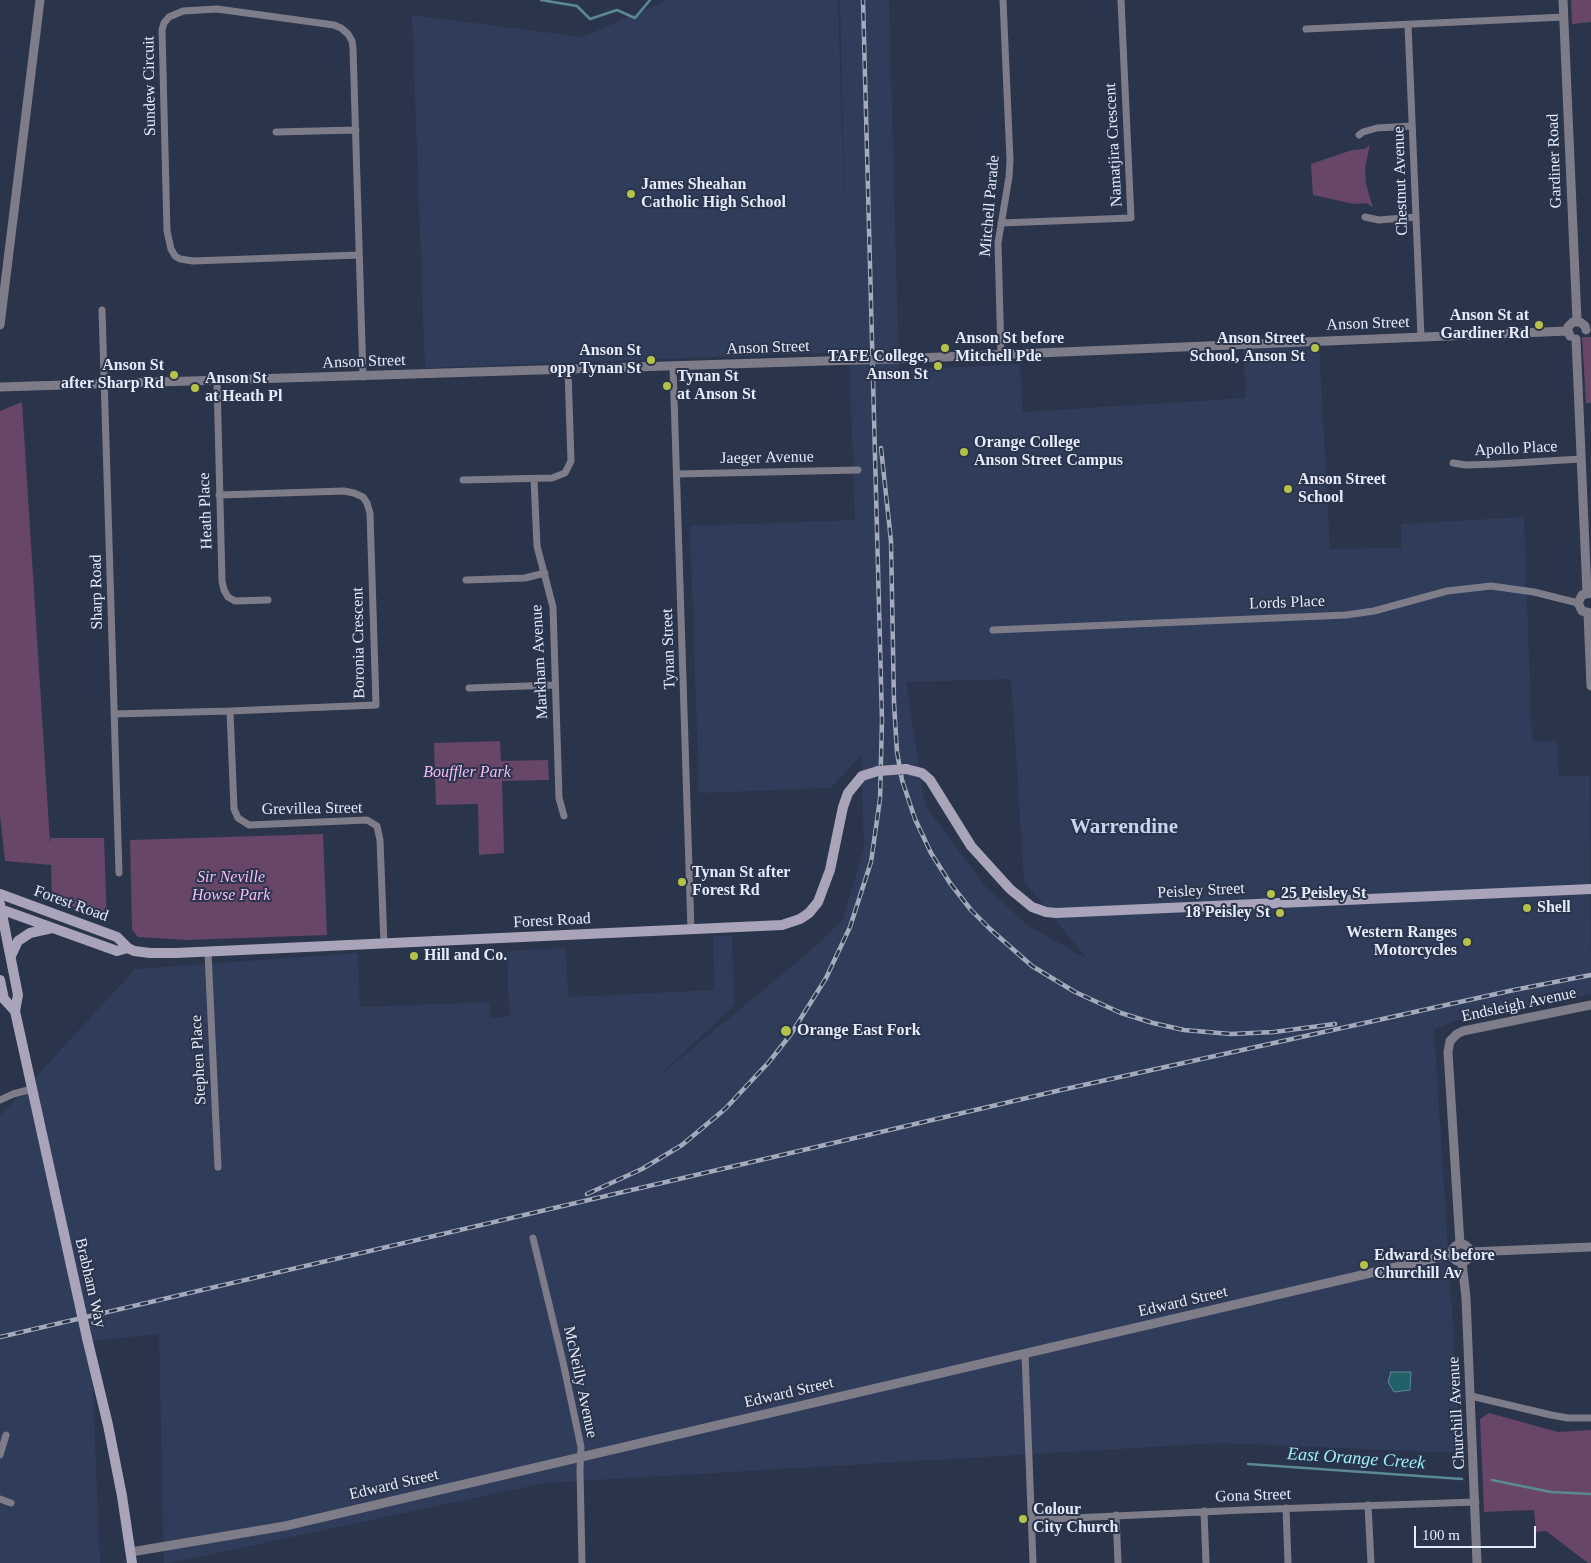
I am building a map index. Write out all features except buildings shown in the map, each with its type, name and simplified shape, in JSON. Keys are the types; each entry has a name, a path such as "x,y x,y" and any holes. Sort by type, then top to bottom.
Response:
{"main road":[{"name":"Peisley Street","path":"878,771 906,769 922,773 930,780 972,846 987,865 1010,889 1032,907 1046,912 1591,889"},
{"name":"Forest Road","path":"0,894 117,937 134,951 150,953 208,952 782,925 800,920 818,902 823,891 848,793 862,776 878,771"},
{"name":"Forest Road","path":"0,908 117,951 128,948"},
{"name":"Brabham Way","path":"0,908 18,995 15,1011 108,1425 122,1496 131,1558"},
{"path":"10,957 18,941 30,933 52,928"},
{"name":"Brabham Way","path":"0,980 4,999 15,1011"}],"street":[{"path":"0,325 40,0"},
{"name":"Mitchell Parade","path":"1001,355 998,243 1010,160 1003,0"},
{"name":"Namatjira Crescent","path":"1001,223 1131,218 1121,0"},
{"name":"Gardiner Road","path":"1563,0 1577,321"},
{"name":"Sundew Circuit","path":"359,255 193,261 180,259 175,256 171,249 167,231 162,30 164,23 175,13 217,10 334,26 341,28 352,41 363,377"},
{"path":"1306,29 1564,17"},
{"name":"Chestnut Avenue","path":"1408,25 1421,337"},
{"path":"1359,135 1377,128 1412,126"},
{"path":"276,132 356,130"},
{"path":"1365,217 1379,220 1416,217"},
{"name":"Sharp Road","path":"102,310 106,385 119,873"},
{"path":"1577,321 1588,330 1582,337 1576,339 1571,337 1568,331 1570,324 1577,321"},
{"name":"Anson Street","path":"0,387 894,359 1568,331"},
{"path":"1576,339 1589,593 1580,597 1578,603 1582,611 1590,613 1591,686"},
{"name":"Tynan Street","path":"673,366 691,930"},
{"path":"463,480 534,479 558,477 565,474 571,461 568,370"},
{"name":"Heath Place","path":"216,381 222,581 224,590 228,597 235,601 268,600"},
{"name":"Apollo Place","path":"1453,463 1466,465 1581,460"},
{"name":"Jaeger Avenue","path":"677,474 858,470"},
{"name":"Markham Avenue","path":"534,479 536,538 553,607 559,798 564,816"},
{"name":"Boronia Crescent","path":"114,714 376,705 370,513 363,497 344,491 219,495"},
{"path":"466,580 525,578 545,573"},
{"name":"Lords Place","path":"993,630 1346,615 1374,611 1447,591 1491,586 1534,592 1578,603"},
{"path":"469,688 555,685"},
{"name":"Grevillea Street","path":"230,711 234,809 238,818 249,825 367,820 377,826 380,840 384,944"},
{"name":"Stephen Place","path":"208,952 218,1167"},
{"name":"Endsleigh Avenue","path":"1460,1244 1448,1052 1450,1041 1454,1036 1463,1032 1591,1005"},
{"path":"0,1100 32,1089"},
{"name":"McNeilly Avenue","path":"533,1238 581,1447 582,1563"},
{"path":"1460,1244 1465,1245 1470,1252 1467,1260 1462,1262 1456,1261 1452,1254 1453,1248 1460,1244"},
{"path":"1470,1252 1591,1247"},
{"name":"Edward Street","path":"131,1558 285,1526 1452,1254"},
{"name":"Churchill Avenue","path":"1462,1262 1466,1298 1478,1563"},
{"path":"1025,1354 1032,1563"},
{"path":"1471,1396 1551,1415 1568,1418 1591,1418"},
{"path":"0,1455 6,1434"},
{"path":"0,1500 11,1503"},
{"name":"Gona Street","path":"1030,1520 1286,1508 1476,1502"},
{"path":"1368,1505 1370,1563"},
{"path":"1286,1508 1288,1563"},
{"path":"1204,1512 1206,1563"},
{"path":"1116,1515 1118,1563"}],"shaded area":[{"path":"667,0 838,0 845,227 840,0 889,0 899,370 1020,364 1023,412 1246,398 1243,349 1319,345 1330,549 1401,548 1401,524 1524,517 1532,741 1557,741 1559,776 1590,776 1591,994 1455,1021 1434,1029 1461,1453 1221,1443 545,1483 164,1563 159,1334 91,1341 100,1563 0,1563 0,1116 135,969 358,953 360,1007 490,1002 491,1018 509,1016 507,951 566,948 568,997 714,990 713,936 732,936 734,1005 660,1075 802,958 843,920 864,847 861,756 830,788 699,793 690,526 855,520 849,352 425,368 412,15 583,37","holes":["1011,679 1024,881 1087,959 1027,925 985,886 925,805 906,682"]},
{"path":"1391,1372 1411,1372 1410,1390 1394,1392 1388,1382"}],"green space":[{"path":"1571,0 1591,0 1591,22 1572,24"},
{"path":"1370,144 1365,168 1366,184 1373,208 1367,203 1354,204 1313,195 1311,164 1352,150 1365,149"},
{"path":"1582,337 1591,337 1591,403 1586,403"},
{"path":"22,402 50,843 51,838 104,838 107,920 52,899 51,865 5,861 0,815 0,411"},
{"name":"Bouffler Park","path":"500,741 501,761 548,760 549,780 502,781 504,853 479,855 478,804 436,805 434,743"},
{"name":"Sir Neville Howse Park","path":"323,834 327,935 187,940 138,937 132,930 130,840"},
{"path":"1489,1413 1558,1432 1591,1430 1591,1563 1588,1563 1546,1531 1536,1532 1534,1510 1484,1512 1480,1419"}],"waterway":[{"path":"541,0 577,6 590,19 617,10 635,18 650,0"},
{"name":"East Orange Creek","path":"1248,1464 1462,1479"},
{"name":"East Orange Creek","path":"1492,1480 1551,1492 1591,1494"}],"railway":[{"path":"587,1194 642,1169 682,1145 725,1109 769,1062 791,1034 826,978 850,927 871,862 880,799 882,720 863,0"},
{"path":"881,448 891,541 894,703 897,752 902,780 915,819 931,853 950,883 971,910 1032,966 1075,992 1121,1013 1184,1030 1231,1034 1274,1032 1335,1024"},
{"path":"0,1337 1061,1090 1514,990 1591,975"}],"place":[{"name":"James Sheahan Catholic High School","path":"631,194"},
{"name":"Anson St at Gardiner Rd","path":"1539,325"},
{"name":"Anson St before Mitchell Pde","path":"945,348"},
{"name":"Anson Street School, Anson St","path":"1315,348"},
{"name":"Anson St opp Tynan St","path":"651,360"},
{"name":"TAFE College, Anson St","path":"938,366"},
{"name":"Anson St after Sharp Rd","path":"174,375"},
{"name":"Tynan St at Anson St","path":"667,386"},
{"name":"Anson St at Heath Pl","path":"195,388"},
{"name":"Orange College Anson Street Campus","path":"964,452"},
{"name":"Anson Street School","path":"1288,489"},
{"name":"Tynan St after Forest Rd","path":"682,882"},
{"name":"25 Peisley St","path":"1271,894"},
{"name":"Shell","path":"1527,908"},
{"name":"18 Peisley St","path":"1280,913"},
{"name":"Western Ranges Motorcycles","path":"1467,942"},
{"name":"Hill and Co.","path":"414,956"},
{"name":"Orange East Fork","path":"786,1031"},
{"name":"Edward St before Churchill Av","path":"1364,1265"},
{"name":"Colour City Church","path":"1023,1519"}],"district":[{"name":"Warrendine","path":"1124,828"}]}
